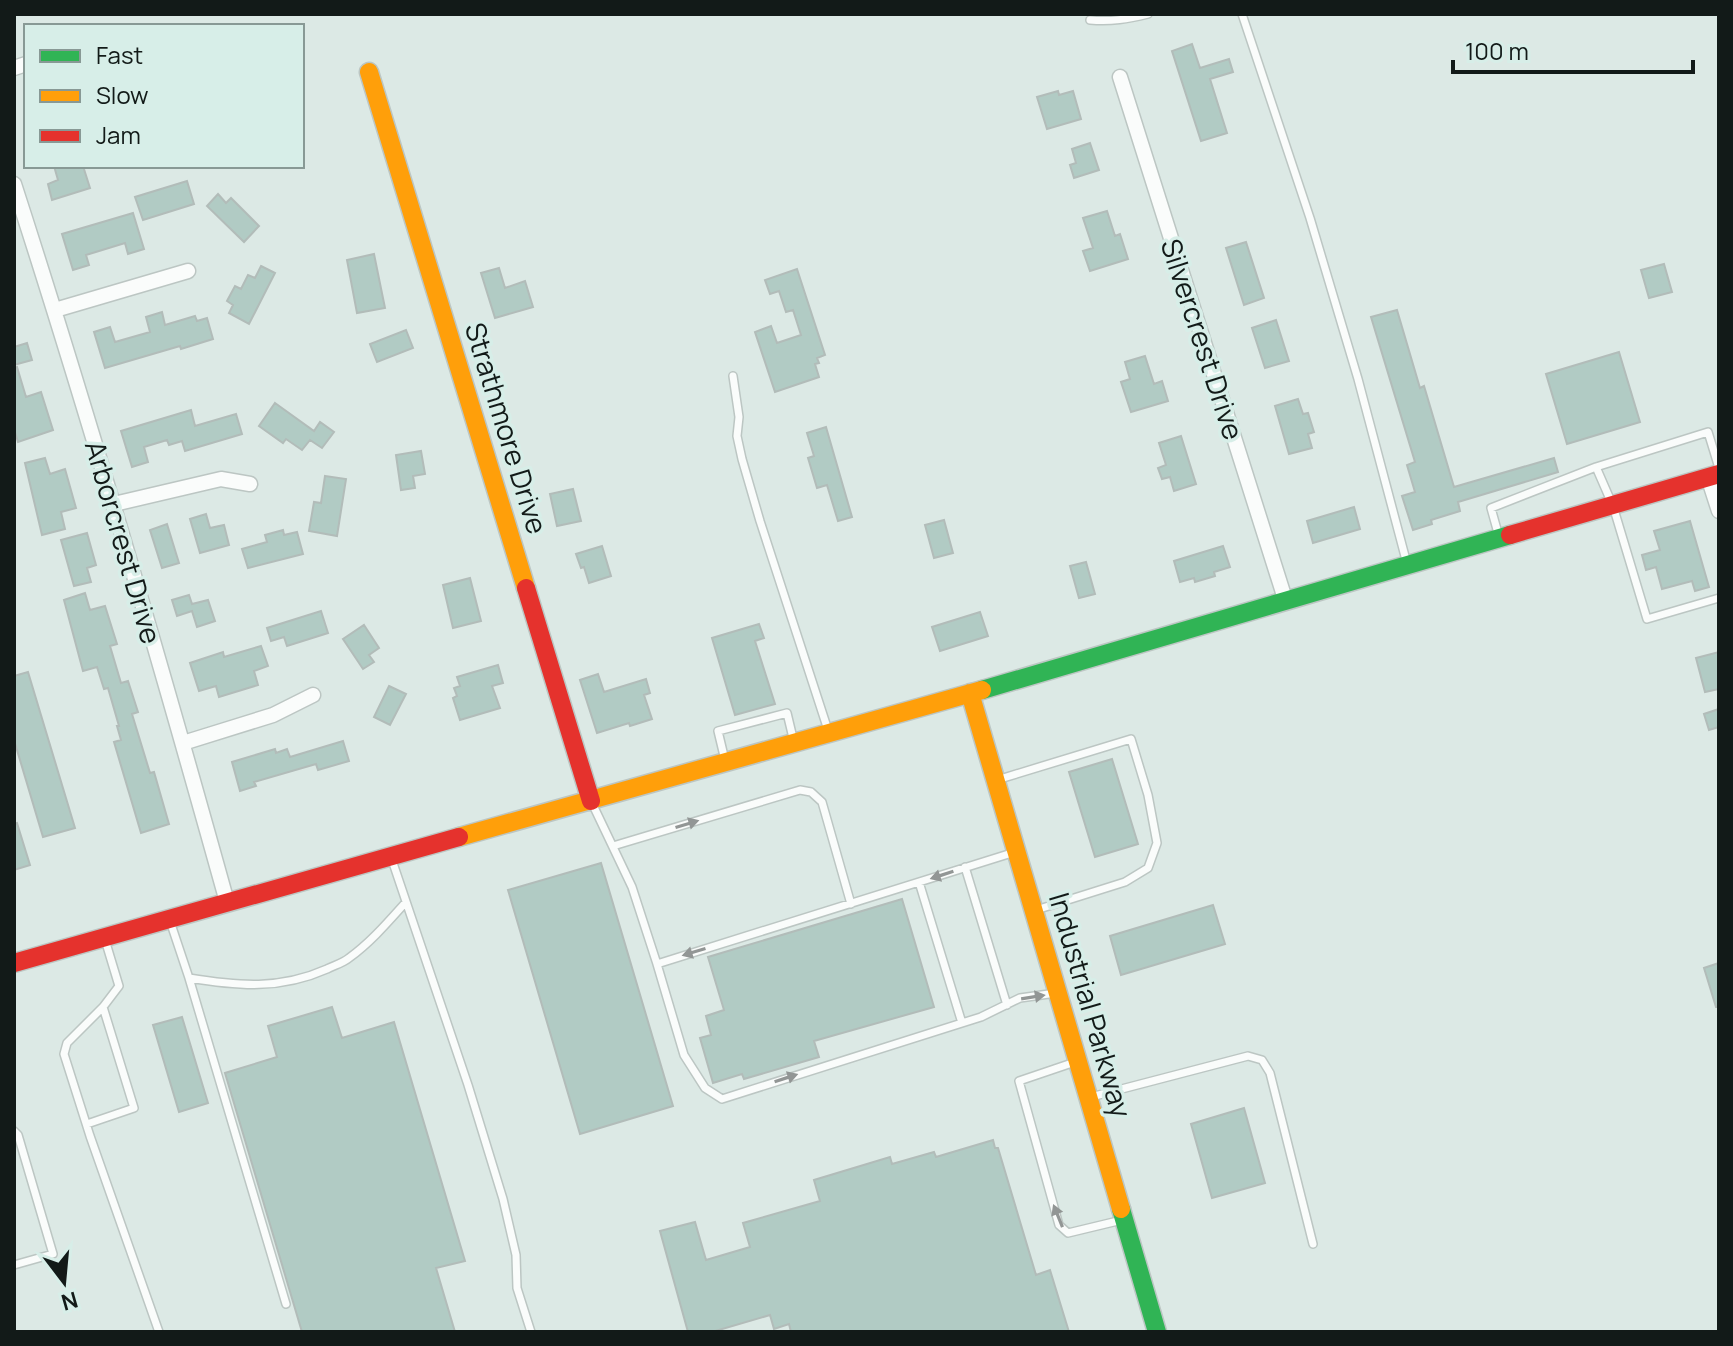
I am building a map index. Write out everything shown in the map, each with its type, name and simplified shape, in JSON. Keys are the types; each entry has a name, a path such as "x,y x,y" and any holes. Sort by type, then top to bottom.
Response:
{"main road":[{"name":"Strathmore Drive","path":"369,72 591,801"},
{"path":"14,963 1286,602 1715,473"},
{"name":"Industrial Parkway","path":"970,693 1157,1332"}],"street":[{"name":"Silvercrest Drive","path":"1120,77 1286,602"},
{"name":"Arborcrest Drive","path":"14,184 114,504 227,902"},
{"path":"55,310 188,271"},
{"path":"1715,473 1719,511"},
{"path":"114,504 221,479 250,484"},
{"path":"183,743 273,715 313,695"}],"lane":[{"path":"1090,20 1108,21 1148,14"},
{"path":"1242,14 1358,379 1408,566"},
{"path":"733,376 739,417 737,436 742,459 829,733"},
{"path":"1500,539 1491,508 1596,467 1708,432 1715,473"},
{"path":"1596,467 1613,506 1647,619 1719,598"},
{"path":"726,762 718,731 787,713 794,743"},
{"path":"996,780 1131,739 1148,795 1157,843 1148,868 1125,882 1034,910"},
{"path":"613,846 800,790 811,792 822,802 851,904"},
{"path":"591,801 632,887 684,1055 705,1088 722,1099 981,1017 1020,998 1058,993"},
{"path":"657,964 1017,851"},
{"path":"391,856 503,1199 516,1255 517,1288 531,1332"},
{"path":"965,867 1007,1005"},
{"path":"919,882 962,1023"},
{"path":"189,978 260,986 292,981 320,972 346,960 374,937 406,902"},
{"path":"169,918 286,1304"},
{"path":"104,937 119,986 67,1043 64,1054 159,1332"},
{"path":"87,1124 134,1108 103,1007"},
{"path":"1089,1098 1248,1056 1262,1060 1270,1073 1313,1244"},
{"path":"1078,1061 1019,1081 1059,1225 1068,1233 1124,1220"},
{"path":"14,1131 18,1135 53,1254 14,1265"}],"building":[{"path":"1192,44 1200,68 1229,59 1233,72 1210,79 1227,133 1201,141 1172,51"},
{"path":"1058,91 1059,95 1073,91 1081,119 1047,129 1037,97"},
{"path":"1090,143 1099,170 1074,178 1070,165 1076,163 1072,149"},
{"path":"55,168 84,168 90,188 52,200 48,184 58,180"},
{"path":"187,181 194,204 143,220 135,197"},
{"path":"218,194 226,203 231,198 259,226 244,242 207,206"},
{"path":"1107,211 1115,236 1120,234 1128,259 1090,271 1083,251 1093,248 1083,218"},
{"path":"133,213 144,249 128,254 125,243 86,255 89,265 73,270 62,234"},
{"path":"1246,242 1264,298 1244,305 1226,248"},
{"path":"374,254 385,308 357,313 347,260"},
{"path":"1664,264 1672,292 1649,298 1641,270"},
{"path":"261,266 275,273 249,324 229,313 233,305 227,301 235,286 241,289 248,275 255,278"},
{"path":"499,268 505,288 525,281 533,307 495,318 481,273"},
{"path":"797,269 825,355 817,358 819,363 815,364 819,377 775,392 755,332 771,326 777,343 801,335 793,310 786,312 779,291 770,294 765,280"},
{"path":"1397,310 1420,388 1424,386 1454,487 1554,458 1558,472 1458,502 1460,511 1431,520 1432,524 1413,530 1402,496 1415,492 1407,465 1415,462 1371,317"},
{"path":"162,312 165,325 195,316 197,321 207,318 213,339 105,368 94,332 110,327 115,342 150,332 146,317"},
{"path":"1276,320 1289,361 1265,368 1252,328"},
{"path":"406,330 413,348 377,362 370,344"},
{"path":"27,343 32,360 14,365 14,347"},
{"path":"1619,352 1640,422 1567,444 1546,374"},
{"path":"1145,356 1154,384 1162,381 1168,401 1131,412 1121,382 1130,379 1125,362"},
{"path":"17,367 26,397 41,392 53,430 18,442 14,429 14,368"},
{"path":"1298,399 1303,414 1308,413 1314,432 1308,434 1312,448 1289,454 1275,406"},
{"path":"275,403 314,431 320,422 334,432 322,448 310,440 302,450 286,439 283,443 259,426"},
{"path":"191,410 195,426 236,414 242,434 185,451 182,441 169,445 167,440 144,447 148,462 132,467 121,431"},
{"path":"826,427 852,517 838,521 827,485 817,488 808,458 814,456 807,433"},
{"path":"1181,436 1196,484 1174,491 1170,477 1162,479 1158,468 1166,465 1159,443"},
{"path":"421,451 425,474 413,476 415,488 401,490 396,455"},
{"path":"45,458 50,474 65,469 76,508 61,512 65,529 42,535 25,463"},
{"path":"325,476 346,479 337,536 309,531 314,502 321,503"},
{"path":"573,489 581,521 557,526 550,494"},
{"path":"1354,507 1360,529 1313,543 1307,521"},
{"path":"206,514 210,528 224,525 229,545 200,553 190,519"},
{"path":"944,520 953,553 934,558 925,525"},
{"path":"1690,521 1709,587 1695,591 1692,581 1662,589 1656,567 1646,570 1642,555 1660,550 1654,531"},
{"path":"167,524 179,563 162,568 150,530"},
{"path":"283,530 284,535 297,532 303,554 248,568 242,549 267,542 265,535"},
{"path":"87,533 96,565 87,568 91,582 74,586 61,540"},
{"path":"602,546 611,576 589,583 576,554"},
{"path":"1223,546 1230,567 1195,582 1194,578 1180,582 1174,561"},
{"path":"1086,562 1095,594 1079,598 1070,566"},
{"path":"470,578 481,621 453,628 443,585"},
{"path":"85,593 90,610 105,606 117,644 110,646 121,683 128,681 138,712 132,714 169,824 141,833 114,742 121,740 108,688 104,689 97,667 83,671 64,600"},
{"path":"189,595 192,604 208,600 215,621 197,627 192,611 177,616 172,600"},
{"path":"321,611 328,633 287,646 284,637 271,641 267,628"},
{"path":"980,612 988,636 940,651 932,627"},
{"path":"759,624 764,638 755,641 775,704 735,715 712,638"},
{"path":"364,625 379,648 369,655 374,662 363,669 343,639"},
{"path":"261,646 268,666 254,671 258,685 219,697 216,686 199,691 190,663 223,652 224,657"},
{"path":"1719,652 1719,689 1705,692 1696,658"},
{"path":"498,665 503,683 492,686 500,708 460,720 453,698 457,696 454,688 460,686 457,677"},
{"path":"28,672 75,828 43,837 14,740 14,676"},
{"path":"598,674 604,692 646,679 650,693 644,695 652,719 597,733 580,680"},
{"path":"389,686 406,694 390,725 374,717"},
{"path":"1719,709 1719,727 1709,730 1704,714"},
{"path":"343,741 349,761 318,770 316,764 254,782 256,786 240,791 232,762 275,749 276,753 287,749 290,757"},
{"path":"1112,759 1138,844 1095,857 1069,772"},
{"path":"17,823 30,865 14,870 14,824"},
{"path":"601,863 673,1106 580,1134 508,890"},
{"path":"902,899 934,1007 814,1041 819,1057 744,1079 742,1074 713,1083 700,1038 711,1035 706,1016 724,1010 708,957"},
{"path":"1213,905 1225,944 1121,975 1110,936"},
{"path":"1719,963 1719,1007 1716,1007 1704,968"},
{"path":"332,1007 342,1038 394,1022 465,1261 436,1268 455,1332 302,1332 225,1073 277,1057 268,1026"},
{"path":"182,1017 208,1103 179,1112 153,1025"},
{"path":"1244,1108 1265,1183 1212,1198 1191,1124"},
{"path":"993,1140 1036,1275 1050,1270 1069,1332 791,1332 789,1324 774,1329 770,1315 712,1332 688,1332 660,1231 695,1222 706,1260 750,1247 743,1223 820,1201 814,1180 890,1157 892,1164 934,1152 936,1157"}],"traffic: fast":[{"path":"982,690 1510,535"},
{"path":"1121,1209 1157,1332"}],"traffic: slow":[{"path":"369,72 526,588"},
{"path":"459,837 982,690"},
{"path":"970,693 1121,1209"}],"traffic: jam":[{"path":"1510,535 1719,474"},
{"path":"526,588 591,801"},
{"path":"14,963 459,837"}]}
